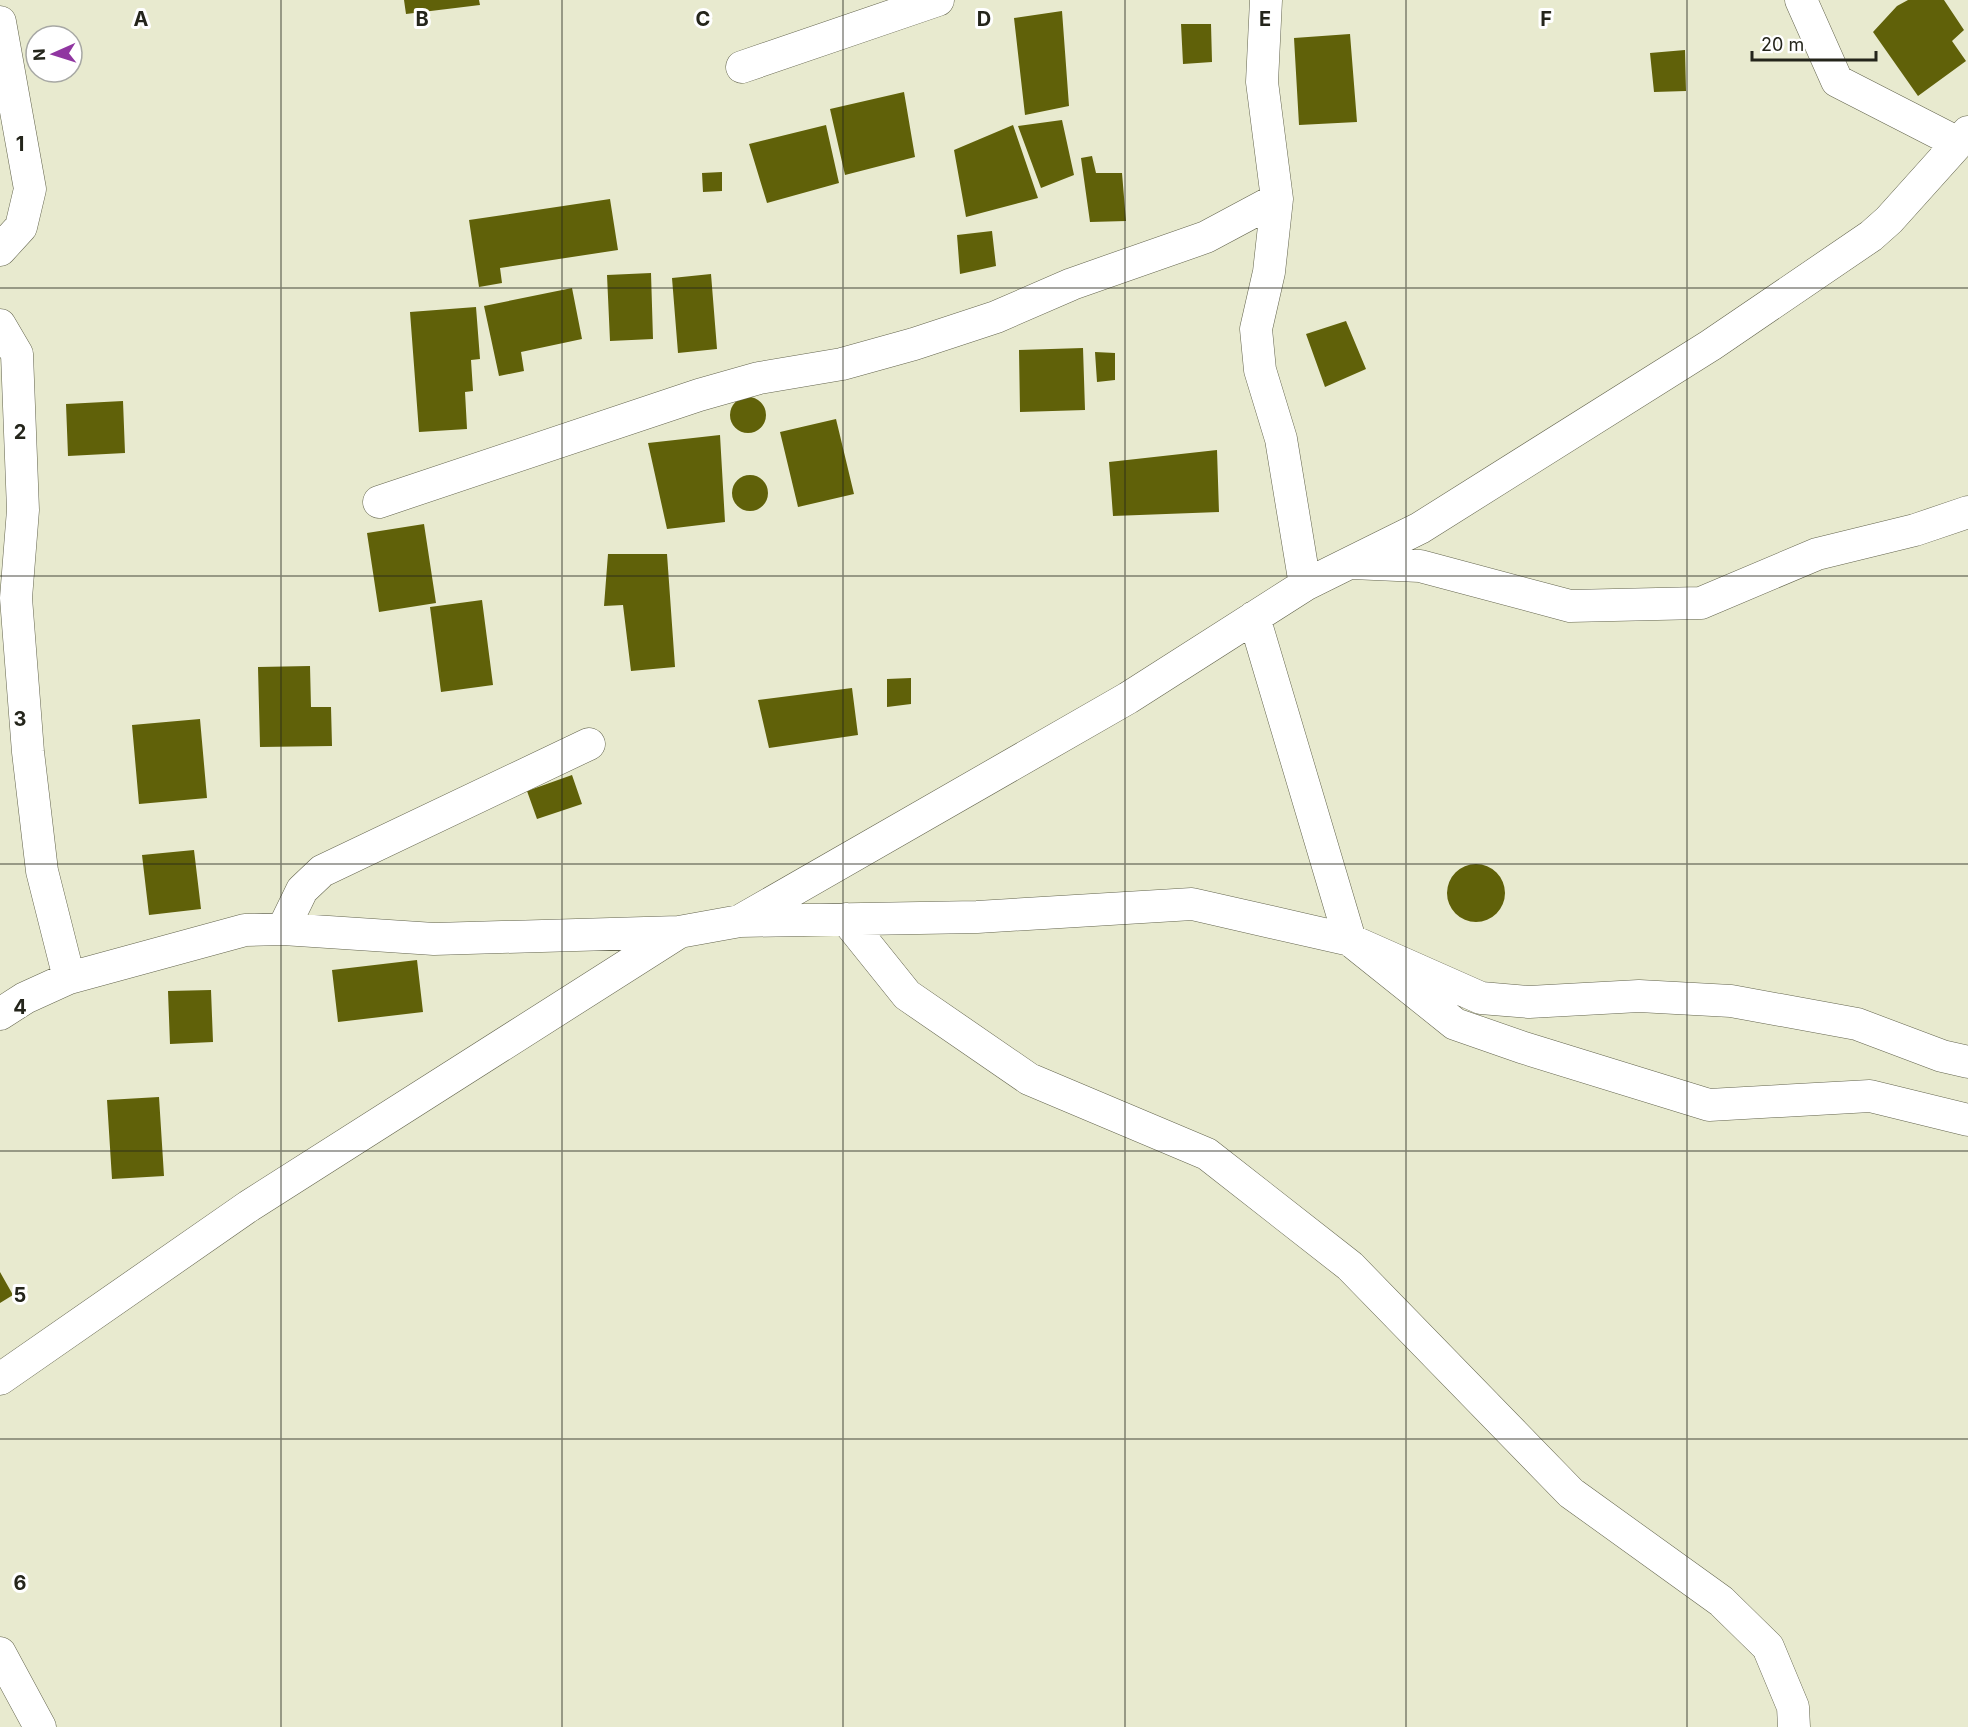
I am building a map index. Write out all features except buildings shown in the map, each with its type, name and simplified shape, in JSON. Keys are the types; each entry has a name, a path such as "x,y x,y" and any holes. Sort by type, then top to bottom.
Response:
{"street":[{"path":"742,67 938,0"},
{"path":"1266,0 1262,82 1276,199 1269,272 1257,330 1260,370 1281,440 1305,585"},
{"path":"740,921 1128,698 1305,585 1420,528 1711,345 1871,236 1890,220 1963,138 1838,81 1801,0"},
{"path":"0,22 30,189 21,227 0,249"},
{"path":"379,502 699,395 759,378 842,364 976,324 1072,284 1206,237 1276,199"},
{"path":"0,325 17,354 23,510 16,598 28,752 42,871 69,978"},
{"path":"1348,563 1420,566 1570,606 1701,603 1817,554 1915,530 1968,512"},
{"path":"1254,617 1350,940 1455,1024 1521,1047 1709,1105 1870,1096 1968,1120"},
{"path":"283,929 302,890 322,870 589,744"},
{"path":"8,1003 69,978 245,930 283,929 434,939 679,932 740,921 977,917 1192,904 1350,940 1481,998 1529,1002 1639,996 1731,1001 1857,1024 1942,1056 1968,1062"},
{"path":"846,919 907,995 1029,1079 1207,1154 1350,1266 1571,1493 1721,1601 1768,1647 1793,1707 1794,1727"},
{"path":"0,1379 249,1206 679,932"},
{"path":"0,1653 40,1727"}]}
